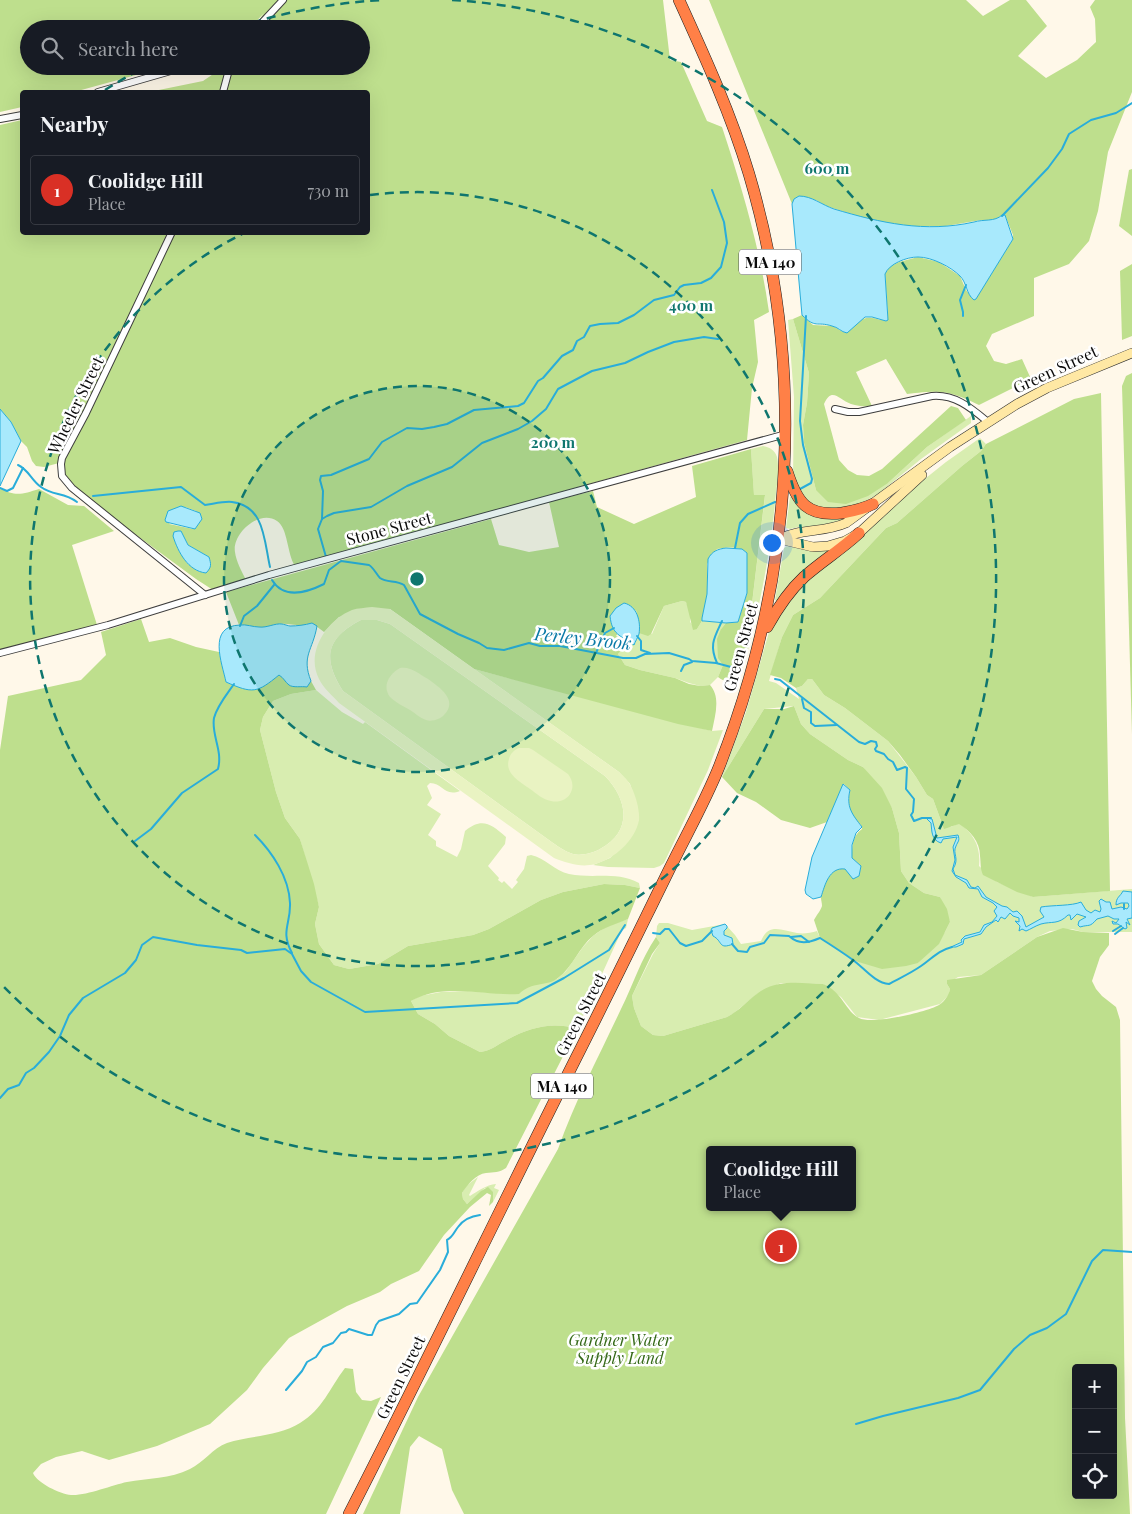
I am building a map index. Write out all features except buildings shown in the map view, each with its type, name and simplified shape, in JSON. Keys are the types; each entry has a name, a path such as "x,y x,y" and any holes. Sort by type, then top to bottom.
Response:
{"highway":[{"name":"MA 140","path":"679,0 729,115 759,209 768,252 778,310 784,374 786,434 779,538"},
{"path":"785,464 797,496 810,510 831,514 857,510 873,504"},
{"path":"761,637 780,605 798,583 859,533"},
{"name":"Green Street","path":"350,1514 516,1176 706,797 738,715 761,637 779,538"}],"street":[{"path":"264,20 283,0"},
{"path":"105,90 157,75"},
{"path":"224,90 228,75"},
{"path":"0,119 20,115"},
{"name":"Wheeler Street","path":"171,235 90,404 62,458 61,468 63,478 72,488 205,595"},
{"name":"Green Street","path":"779,538 795,532 825,530 842,525 855,518 988,422 1030,396 1132,353"},
{"path":"835,409 859,412 932,396 942,396 964,403 988,422"},
{"name":"Stone Street","path":"0,654 108,625 269,575 786,434"},
{"name":"Green Street","path":"779,538 808,547 823,547 845,541 859,533 939,459 968,436"}],"green space":[{"path":"0,0 663,0 670,60 681,62 707,121 722,127 750,218 761,265 769,312 754,320 758,362 752,388 747,440 295,566 281,524 270,518 262,518 248,525 242,531 235,545 239,566 246,580 213,590 71,487 59,463 44,467 36,466 27,447 0,409 0,125 20,120 20,235 370,235 370,90 159,90 203,81 212,75 370,75 370,20 259,20 264,13 257,20 20,20 20,75 136,75 81,90 20,90 20,107 0,112","holes":["185,507 196,511 199,523 193,529 169,524","175,532 184,538 188,545 209,557 210,569 187,563 174,540"]},
{"path":"709,0 966,0 983,16 1010,0 1026,0 1047,26 1018,56 1046,78 1077,60 1096,42 1095,19 1090,7 1095,0 1132,0 1132,92 1108,152 1098,211 1089,241 1069,264 1034,278 1034,316 992,334 986,346 994,361 1006,364 1022,359 1031,379 979,405 944,392 907,394 886,359 856,372 872,406 851,404 833,395 824,404 839,460 848,470 857,475 869,476 882,469 951,406 958,408 966,420 927,447 888,483 868,496 846,504 828,502 816,490 804,443 803,425 809,373 793,319 802,315 813,325 833,326 843,332 865,318 880,320 888,317 885,274 887,268 899,262 918,257 939,262 960,276 966,290 974,300 1013,239 1013,235 1005,215 996,220 981,220 946,226 910,227 867,219 826,206 816,200 794,199 792,204"},
{"path":"1132,169 1132,236 1119,226 1129,170"},
{"path":"1132,264 1132,336 1122,340 1120,271"},
{"path":"793,319 809,373 803,425 804,443 816,490 888,483 927,447 971,416 971,423 921,459 878,494 860,504 848,508 822,509 811,504 803,499 793,481 794,397 788,320"},
{"path":"1132,373 1132,734 1122,386 1126,376"},
{"path":"1101,393 1110,891 1033,897 1017,892 983,875 980,851 974,837 959,824 944,829 933,799 927,795 916,777 888,741 845,708 824,695 812,679 808,679 802,686 796,688 781,678 770,675 782,637 793,615 820,598 886,528 897,523 981,451 986,444 1074,399"},
{"path":"980,438 986,444 981,451 897,523 886,528 820,598 793,615 782,637 769,681 776,683 799,699 796,688 802,686 808,679 812,679 824,695 845,708 888,741 916,777 927,795 933,799 941,821 951,827 959,823 969,832 978,847 979,866 997,882 1033,897 1132,889 1132,908 1114,919 1121,919 1132,914 1132,932 1083,932 1072,929 1050,931 1037,937 981,975 958,977 947,984 950,989 949,995 940,1004 879,1020 857,1017 841,997 823,984 781,983 757,994 727,1017 663,1036 653,1035 641,1026 634,1008 632,996 660,943 656,937 659,923 668,923 692,930 725,924 741,944 761,941 768,931 776,929 797,933 817,931 820,938 855,961 869,964 918,963 945,932 950,922 940,897 924,893 909,883 901,871 899,833 892,808 863,767 848,760 810,734 801,724 794,706 764,709 722,777 746,712 769,632 790,596 916,486"},
{"path":"763,446 775,452 778,462 778,480 767,563 745,662 765,496 754,496 751,449"},
{"path":"751,449 754,495 765,495 745,662 738,678 727,681 718,677 723,665 718,658 717,639 726,623 738,622 747,593 747,553 740,549 717,549 707,564 707,594 702,621 697,629 693,630 686,602 682,601 664,606 651,634 648,636 639,633 636,610 616,636 634,645 623,649 618,654 625,665 675,678 689,684 710,685 716,701 716,713 712,731 678,724 474,669 390,609 339,617 324,632 312,623 299,625 280,624 255,628 239,625 226,592 491,519 499,545 529,552 559,547 549,502 593,491 597,507 634,524 696,497 692,466"},
{"path":"0,488 15,494 39,489 68,505 84,506 114,531 72,545 97,625 0,650"},
{"path":"792,496 796,502 849,515 846,520 815,527 786,528 790,497"},
{"path":"787,546 806,550 831,549 777,601 775,600 784,548"},
{"path":"682,601 686,602 690,613 690,622 697,629 702,621 726,623 721,629 723,665 718,677 710,685 700,686 625,665 618,654 623,649 633,645 616,608 652,634 664,606"},
{"path":"372,607 390,609 619,772 633,791 639,816 637,828 623,848 602,862 590,865 574,864 554,858 339,703 321,682 315,669 317,648 321,638 334,621 352,610","holes":["361,620 377,620 390,624 605,776 619,795 624,815 618,833 611,842 587,854 576,855 565,851 343,691 336,680 330,659 334,642 340,634"]},
{"path":"141,619 149,642 170,638 196,647 219,652 226,682 235,686 248,689 260,688 279,675 307,687 311,681 316,690 291,694 273,701 263,717 260,730 276,792 285,818 300,839 314,884 319,907 315,924 319,944 334,965 349,969 378,964 408,946 473,935 489,929 541,900 563,892 604,884 640,888 628,919 606,928 593,936 568,968 554,981 529,987 519,994 450,991 423,995 411,1001 418,1014 435,1024 449,1036 480,1052 491,1049 531,1029 558,1026 577,1029 506,1168 499,1172 479,1175 469,1183 462,1193 463,1199 467,1204 488,1187 493,1192 493,1202 489,1206 491,1195 487,1193 470,1207 444,1235 419,1271 391,1284 380,1292 347,1306 289,1338 247,1390 210,1424 157,1446 109,1460 82,1451 56,1457 41,1464 33,1473 39,1481 61,1493 77,1495 127,1482 182,1472 195,1466 222,1445 283,1431 300,1423 320,1405 345,1368 353,1369 356,1392 362,1400 371,1401 381,1397 326,1514 0,1514 0,750 8,696 81,680 106,655 101,632"},
{"path":"361,620 377,620 390,624 605,776 619,795 624,815 618,833 611,842 594,852 576,855 565,851 343,691 332,669 331,650 340,634"},
{"path":"400,668 408,668 415,671 446,694 449,704 444,715 436,720 426,720 390,697 387,689 388,681"},
{"path":"474,669 712,731 723,730 708,770 664,863 654,868 593,865 610,858 633,834 639,819 637,805 630,784 619,772"},
{"path":"316,690 342,712 363,724 365,722 460,791 450,792 430,783 427,786 432,798 427,805 441,814 428,835 436,841 436,846 457,857 465,831 476,824 486,824 506,837 505,844 488,866 499,878 498,880 502,883 504,881 512,889 518,882 516,880 524,869 527,856 531,855 569,874 622,877 639,883 640,888 604,884 563,892 541,900 489,929 473,935 408,946 378,964 349,969 334,965 319,944 315,924 319,907 300,839 285,818 276,792 260,730 263,717 273,701 291,694"},
{"path":"794,706 801,724 810,734 848,760 863,767 882,788 892,808 899,833 901,871 909,883 924,893 940,897 947,909 950,922 939,944 918,963 882,969 855,961 820,938 814,920 822,906 821,898 827,880 836,869 840,868 859,876 861,866 852,858 852,854 854,838 862,829 851,812 850,790 844,784 827,822 810,828 781,820 756,802 737,793 722,777 764,709 784,709"},
{"path":"519,748 533,750 568,774 572,790 568,797 554,802 548,800 514,777 508,764 511,754"},
{"path":"628,919 626,928 622,930 577,1029 549,1026 531,1029 491,1049 480,1052 449,1036 435,1024 418,1014 411,1001 420,996 441,992 468,991 511,994 535,984 557,979 566,971 593,936 607,926"},
{"name":"Gardner Water Supply Land","path":"1063,928 1083,932 1109,933 1109,945 1100,957 1092,981 1102,996 1116,1007 1120,1020 1125,1418 1130,1514 464,1514 452,1490 442,1449 419,1436 410,1447 400,1514 363,1514 418,1397 558,1149 572,1113 641,963 656,937 660,943 652,954 632,996 634,1008 641,1026 653,1035 663,1036 727,1017 765,989 789,983 823,984 835,991 854,1015 859,1018 866,1020 887,1019 912,1014 939,1005 948,996 950,989 947,980 981,975 1037,937"},
{"path":"478,1177 470,1196 482,1188 496,1184 494,1188 499,1190 493,1202 492,1192 485,1188 467,1204 463,1199 462,1193 466,1186"}],"water":[{"path":"799,196 808,197 834,209 903,225 938,227 992,220 1005,215 1013,239 974,300 969,295 960,276 941,263 923,257 913,257 894,264 885,274 888,320 865,317 847,333 834,327 810,322 802,315 792,204 794,199"},
{"path":"0,409 11,422 21,441 0,486"},
{"path":"181,506 200,513 202,519 195,529 166,522 168,511"},
{"path":"181,531 188,545 209,557 210,565 206,573 194,569 181,554 173,536 174,532"},
{"path":"726,548 742,549 747,553 747,593 738,622 702,621 707,594 708,559 711,554"},
{"path":"624,603 632,607 639,619 639,634 634,645 615,631 611,622 610,616 616,608"},
{"path":"312,623 317,626 307,659 311,681 307,687 291,686 279,675 254,690 226,682 219,647 223,632 230,627 242,625 262,627 279,624 293,626"},
{"path":"843,784 850,790 849,806 862,827 856,833 852,845 852,858 861,866 859,876 853,879 845,869 835,871 831,874 824,887 821,897 813,899 806,894 805,890 812,857"},
{"path":"926,818 932,819 937,838 958,835 959,840 955,849 956,862 953,869 955,875 967,880 971,887 975,888 978,886 986,897 1013,912 1017,911 1022,916 1026,927 1044,917 1040,911 1041,907 1081,902 1086,910 1091,913 1095,910 1100,912 1099,901 1101,899 1110,902 1112,909 1121,907 1127,909 1128,903 1116,905 1117,899 1123,891 1132,892 1132,918 1127,919 1130,925 1126,922 1127,928 1125,929 1118,924 1113,924 1112,921 1116,923 1119,919 1108,916 1097,919 1091,925 1080,927 1078,925 1079,921 1086,917 1077,914 1071,920 1070,915 1068,915 1058,921 1041,924 1026,931 1022,929 1019,931 1020,926 1015,921 1019,922 1019,918 1010,913 1005,919 1001,917 998,922 996,920 986,927 981,934 964,939 963,944 951,947 962,942 961,940 965,936 980,932 984,925 992,922 997,916 994,911 997,907 982,897 978,889 969,888 966,883 956,877 952,871 955,860 953,847 957,837 943,839 941,843 938,842 933,835 931,823"},
{"path":"725,924 727,928 724,931 724,935 732,938 733,944 728,946 721,944 713,936 711,930"}],"waterway":[{"path":"1002,216 1048,168 1062,149 1069,134 1091,120 1116,113 1132,103"},
{"path":"322,519 323,491 320,480 321,476 331,475 369,459 382,442 407,428 422,429 434,427 447,424 474,410 518,406 524,403 538,381 543,378 562,356 573,350 577,341 584,337 590,326 618,323 634,315 654,300 674,295 684,285 701,283 711,278 721,267 727,243 724,222 712,190"},
{"path":"963,316 960,300 966,285"},
{"path":"800,489 811,483 812,479 803,445 800,421 806,316"},
{"path":"326,557 318,529 322,519 327,516 334,513 371,507 407,486 452,467 482,443 518,429 532,421 546,409 558,389 592,371 625,363 674,342 704,337 718,339"},
{"name":"Perley Brook","path":"18,465 45,490 68,497 77,502"},
{"path":"0,488 7,491 13,488 23,468"},
{"name":"Perley Brook","path":"93,496 181,487 205,505 222,502 243,505 251,510 261,526 270,567"},
{"path":"735,548 740,523 748,514 775,502"},
{"name":"Perley Brook","path":"272,580 283,590 304,592 324,584 329,570 341,561 369,565 380,578 404,585 420,614 487,648 504,650 529,643 540,646 560,646 623,658 636,658 645,654 669,653 692,661 716,663 731,667"},
{"path":"240,626 244,616 257,606 274,585"},
{"path":"717,663 713,646 722,621"},
{"path":"596,653 605,633 614,628"},
{"path":"637,636 641,641 641,650 650,653"},
{"path":"681,671 684,665 692,662"},
{"name":"Perley Brook","path":"775,679 780,680 859,742 865,744 871,741 876,742 876,751 884,754 893,762 897,770 907,768 906,789 914,799 911,815 914,821 922,818 931,818"},
{"path":"135,841 151,829 182,793 218,769 219,755 214,730 214,718 234,684"},
{"path":"802,699 804,708 811,712 811,723 815,726 837,725"},
{"path":"255,835 273,857 283,875 289,893 290,910 286,933 292,953"},
{"path":"1124,904 1124,909"},
{"path":"0,1098 8,1089 19,1085 26,1073 34,1068 49,1052 60,1036 69,1015 83,998 125,973 136,960 142,945 153,937 241,950 247,953 285,949 292,954 301,971 311,982 365,1012 517,1003 564,978 609,950 625,925"},
{"path":"1113,931 1121,926"},
{"path":"1115,934 1123,928"},
{"path":"653,933 660,934 665,929 669,929 680,943 686,946 702,941 712,931"},
{"path":"732,944 738,951 747,952 750,947 764,943 770,935 789,936 796,941 804,942 820,938 853,960 874,978 889,984 952,947"},
{"path":"791,937 801,936 809,942"},
{"path":"286,1390 307,1362 316,1357 323,1347 333,1343 341,1333 349,1329 372,1335 379,1321 399,1314 410,1304 417,1303 440,1270 448,1252 447,1240 462,1222 480,1215"},
{"path":"856,1424 958,1398 980,1390 1014,1349 1030,1335 1047,1328 1066,1314 1092,1261 1103,1250 1132,1252"}],"place":[{"name":"Coolidge Hill","path":"781,1246"}]}
